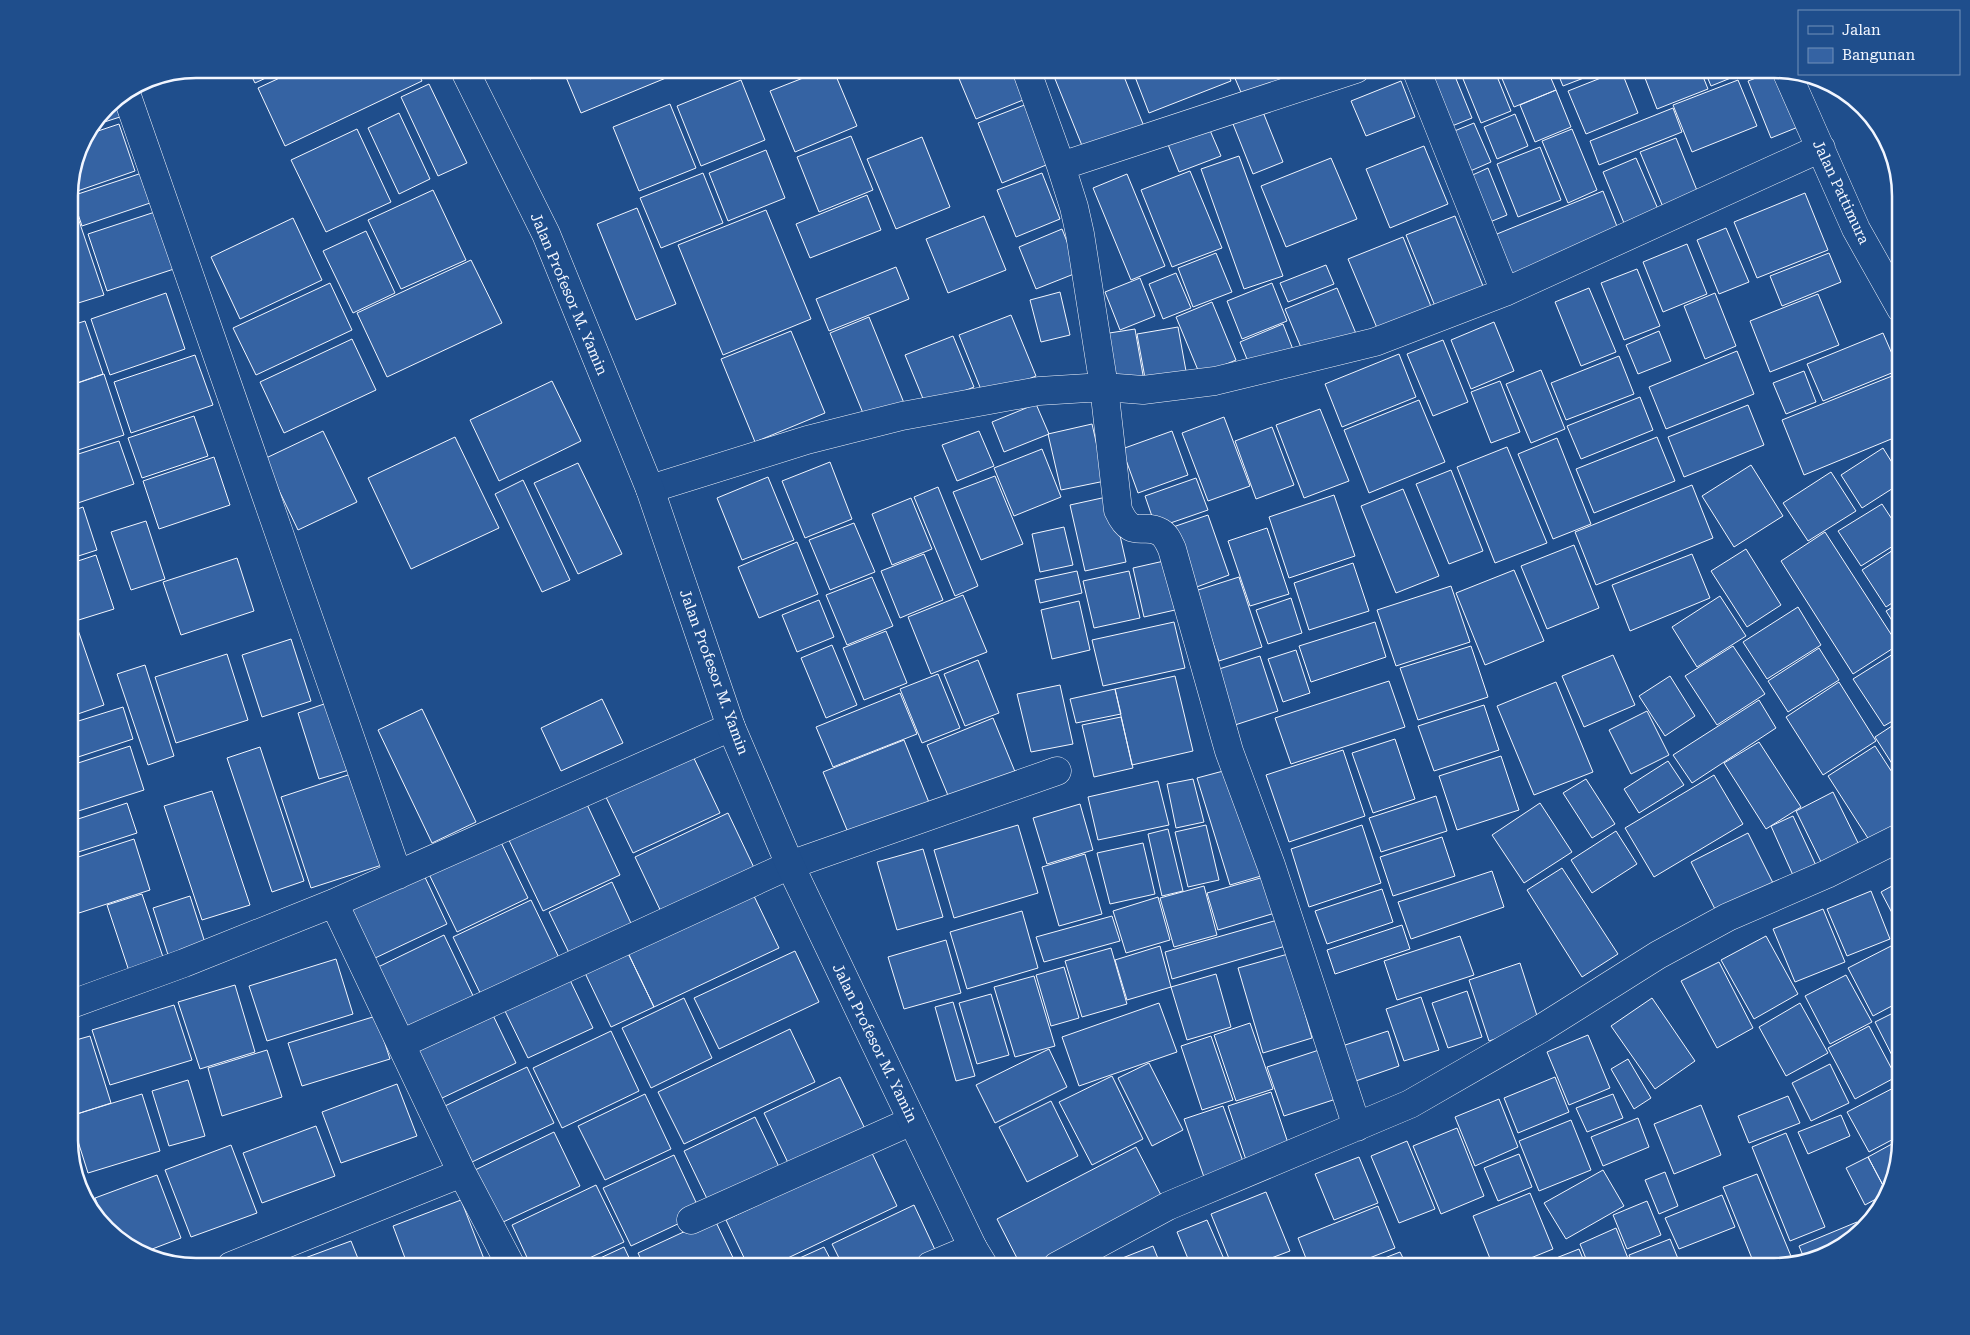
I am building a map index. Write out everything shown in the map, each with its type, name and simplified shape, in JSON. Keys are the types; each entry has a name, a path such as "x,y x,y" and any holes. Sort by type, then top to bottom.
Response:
{"street":[{"name":"Jalan Profesor M. Yamin","path":"468,78 546,234 650,489 732,727 790,865 979,1257"},
{"path":"1029,78 1061,166 1080,234 1104,387 1118,510 1127,525 1136,530 1158,531 1162,533 1172,549 1229,751 1272,866 1357,1127"},
{"path":"1061,166 1329,78"},
{"path":"1420,78 1505,292"},
{"name":"Jalan Pattimura","path":"1790,79 1856,229 1892,293"},
{"path":"128,99 398,875"},
{"path":"650,489 807,440 902,416 1039,391 1104,387 1143,390 1215,381 1375,342 1505,292 1821,148"},
{"path":"78,1002 184,963 334,904 732,727"},
{"path":"401,1044 790,865 1057,771"},
{"path":"1072,1258 1168,1206 1410,1104 1542,1028 1658,955 1728,917 1827,874 1892,842"},
{"path":"334,904 462,1173 507,1258"},
{"path":"691,1220 912,1121"},
{"path":"251,1258 462,1173"}],"building":[{"path":"252,78 266,78 255,83"},
{"path":"280,78 420,78 422,81 285,146 258,88"},
{"path":"566,78 666,78 581,113"},
{"path":"803,78 837,78 857,126 795,152 770,91"},
{"path":"959,78 1020,78 1028,98 976,119"},
{"path":"1055,78 1125,78 1145,129 1085,153"},
{"path":"1135,78 1230,78 1231,81 1149,113"},
{"path":"1235,78 1292,78 1294,84 1246,104"},
{"path":"1295,78 1313,78 1297,84"},
{"path":"1427,78 1456,78 1472,118 1447,128"},
{"path":"1463,78 1498,78 1511,111 1481,123"},
{"path":"1502,78 1551,78 1556,90 1514,107"},
{"path":"1560,78 1584,78 1563,86"},
{"path":"1601,78 1624,78 1638,113 1586,134 1568,91"},
{"path":"1645,78 1704,78 1708,89 1657,109"},
{"path":"1708,78 1731,78 1711,86"},
{"path":"1756,78 1781,78 1803,125 1771,138 1748,81"},
{"path":"741,80 765,140 701,166 677,106"},
{"path":"1738,80 1757,126 1692,152 1673,105"},
{"path":"1401,81 1415,117 1366,136 1351,101"},
{"path":"429,84 467,163 438,176 401,97"},
{"path":"1556,90 1571,127 1535,142 1520,105"},
{"path":"670,104 696,168 639,191 613,127"},
{"path":"1027,104 1051,163 1002,183 978,123"},
{"path":"120,106 123,116 103,122"},
{"path":"1673,108 1682,132 1599,165 1590,141"},
{"path":"1263,112 1283,162 1253,174 1233,124"},
{"path":"399,113 430,179 399,194 368,128"},
{"path":"1515,114 1528,146 1497,159 1484,127"},
{"path":"1206,121 1221,156 1179,172 1165,137"},
{"path":"1474,123 1491,162 1468,172 1452,132"},
{"path":"119,124 135,171 78,191 80,172 86,150 96,132"},
{"path":"357,129 391,202 326,232 291,160"},
{"path":"1572,129 1597,190 1568,203 1542,141"},
{"path":"851,136 873,190 819,212 797,157"},
{"path":"922,137 950,207 896,229 867,159"},
{"path":"1676,138 1698,193 1663,207 1640,152"},
{"path":"1424,146 1448,204 1390,228 1366,169"},
{"path":"1540,147 1561,200 1518,217 1497,164"},
{"path":"766,150 785,198 728,221 709,173"},
{"path":"1239,156 1283,276 1244,289 1201,169"},
{"path":"1331,158 1357,219 1286,247 1261,186"},
{"path":"1636,158 1658,209 1624,223 1603,172"},
{"path":"1488,168 1507,215 1485,224 1466,178"},
{"path":"148,171 159,200 82,226 78,214 78,194"},
{"path":"1190,171 1222,248 1172,267 1141,190"},
{"path":"703,173 723,223 661,248 640,198"},
{"path":"1042,173 1060,219 1016,237 997,190"},
{"path":"1127,174 1165,266 1131,280 1093,188"},
{"path":"433,190 466,260 401,289 368,220"},
{"path":"1603,191 1620,234 1509,279 1492,236"},
{"path":"1805,193 1828,250 1757,278 1734,222"},
{"path":"867,195 881,230 810,258 796,224"},
{"path":"637,208 676,304 636,320 597,224"},
{"path":"161,210 180,267 107,291 88,234"},
{"path":"766,210 811,319 723,355 678,245"},
{"path":"984,216 1006,270 948,293 926,239"},
{"path":"1455,216 1485,291 1437,311 1406,235"},
{"path":"78,218 104,295 78,303"},
{"path":"293,218 322,280 240,319 211,257"},
{"path":"1726,228 1749,282 1719,294 1697,240"},
{"path":"1062,229 1079,272 1036,289 1019,247"},
{"path":"366,231 395,293 353,313 323,251"},
{"path":"1403,237 1434,314 1380,335 1348,259"},
{"path":"1687,244 1707,294 1663,312 1643,262"},
{"path":"1216,253 1232,292 1193,307 1178,268"},
{"path":"1829,253 1841,282 1782,306 1770,276"},
{"path":"471,260 502,323 387,377 357,313"},
{"path":"1326,265 1334,284 1288,302 1280,283"},
{"path":"896,267 909,299 829,331 816,299"},
{"path":"1637,269 1660,326 1624,340 1601,283"},
{"path":"1176,273 1191,308 1163,319 1149,284"},
{"path":"1140,278 1155,316 1120,330 1105,292"},
{"path":"330,283 352,330 256,375 233,328"},
{"path":"1272,283 1287,321 1242,339 1227,301"},
{"path":"1337,288 1357,336 1305,357 1285,309"},
{"path":"1589,288 1616,352 1581,366 1555,302"},
{"path":"1060,292 1070,335 1041,342 1030,300"},
{"path":"166,293 185,349 110,375 91,319"},
{"path":"1715,293 1736,346 1705,359 1684,306"},
{"path":"1818,294 1839,345 1770,372 1750,321"},
{"path":"1212,302 1236,360 1200,375 1176,317"},
{"path":"1011,315 1036,376 984,397 959,335"},
{"path":"869,317 904,403 865,418 830,333"},
{"path":"85,321 103,374 78,383 78,323"},
{"path":"1494,322 1514,371 1471,389 1451,340"},
{"path":"1283,324 1294,352 1251,369 1240,342"},
{"path":"1178,327 1186,371 1145,378 1137,334"},
{"path":"1135,329 1144,381 1111,386 1103,334"},
{"path":"791,331 825,413 755,442 721,359"},
{"path":"1659,331 1671,361 1638,374 1626,345"},
{"path":"1883,333 1892,354 1892,373 1823,401 1807,364"},
{"path":"953,336 974,387 926,406 905,355"},
{"path":"352,339 376,390 284,433 260,382"},
{"path":"1443,340 1468,402 1433,416 1407,354"},
{"path":"1737,351 1754,394 1666,429 1649,387"},
{"path":"1399,354 1416,397 1342,427 1325,384"},
{"path":"195,355 213,405 131,433 114,382"},
{"path":"1619,356 1634,394 1566,420 1551,383"},
{"path":"1541,370 1565,429 1531,443 1506,384"},
{"path":"1804,371 1816,402 1786,414 1773,383"},
{"path":"104,374 124,435 78,450 78,383"},
{"path":"1892,376 1892,439 1804,475 1782,420"},
{"path":"552,381 581,441 499,481 470,420"},
{"path":"1500,381 1520,432 1491,443 1471,392"},
{"path":"1640,397 1653,430 1581,459 1567,426"},
{"path":"1419,400 1445,462 1369,493 1344,430"},
{"path":"1036,404 1049,434 1004,452 992,422"},
{"path":"1748,405 1764,445 1684,477 1668,437"},
{"path":"1320,409 1349,481 1304,498 1276,425"},
{"path":"194,416 208,456 142,478 128,438"},
{"path":"1224,417 1250,486 1208,501 1182,433"},
{"path":"1092,424 1105,481 1061,490 1048,434"},
{"path":"1272,427 1294,485 1256,499 1235,441"},
{"path":"323,431 357,502 298,530 264,459"},
{"path":"979,431 994,466 957,481 942,445"},
{"path":"1172,431 1188,475 1138,493 1122,449"},
{"path":"455,437 499,528 411,569 368,478"},
{"path":"1657,437 1675,481 1594,513 1576,469"},
{"path":"1557,438 1591,524 1553,539 1518,454"},
{"path":"119,441 134,484 78,503 78,454"},
{"path":"1507,447 1547,543 1495,563 1457,467"},
{"path":"1883,448 1892,462 1892,489 1862,508 1841,475"},
{"path":"1042,449 1061,497 1014,516 994,468"},
{"path":"214,457 230,505 159,529 143,481"},
{"path":"830,462 852,519 805,538 782,481"},
{"path":"578,463 622,554 578,574 534,483"},
{"path":"1751,465 1783,516 1734,547 1702,496"},
{"path":"1451,470 1483,551 1449,564 1416,484"},
{"path":"1831,472 1856,511 1808,541 1783,503"},
{"path":"995,476 1023,544 981,560 953,492"},
{"path":"768,477 794,540 742,560 717,498"},
{"path":"1196,478 1208,510 1156,528 1145,496"},
{"path":"523,480 570,580 542,592 495,494"},
{"path":"1692,485 1713,538 1596,585 1575,532"},
{"path":"938,487 978,586 955,596 914,497"},
{"path":"1403,489 1439,576 1396,593 1361,506"},
{"path":"1334,495 1355,556 1289,578 1269,517"},
{"path":"1111,496 1126,562 1085,571 1070,505"},
{"path":"911,498 932,549 892,565 872,514"},
{"path":"1882,504 1892,519 1892,547 1861,566 1838,531"},
{"path":"83,507 97,550 78,556 78,509"},
{"path":"1208,515 1229,575 1194,588 1173,527"},
{"path":"146,521 165,579 131,590 111,532"},
{"path":"854,523 875,572 830,590 809,540"},
{"path":"1064,527 1073,565 1040,572 1032,534"},
{"path":"1267,528 1289,594 1250,606 1228,541"},
{"path":"1825,532 1892,636 1892,649 1853,674 1781,561"},
{"path":"797,542 818,594 759,618 738,567"},
{"path":"1574,545 1599,608 1547,629 1521,566"},
{"path":"1746,549 1781,605 1747,627 1711,571"},
{"path":"1892,551 1892,603 1886,607 1862,570"},
{"path":"924,554 943,600 900,618 881,571"},
{"path":"1692,554 1710,598 1630,631 1612,585"},
{"path":"96,555 114,609 78,620 78,561"},
{"path":"237,558 254,611 181,635 163,582"},
{"path":"1164,561 1175,610 1144,617 1133,568"},
{"path":"1353,563 1369,611 1309,630 1294,583"},
{"path":"1514,570 1544,641 1485,665 1456,593"},
{"path":"1077,571 1082,593 1040,603 1035,580"},
{"path":"1129,571 1140,618 1094,628 1083,581"},
{"path":"872,577 893,626 847,645 826,595"},
{"path":"1239,577 1262,647 1219,661 1195,591"},
{"path":"1451,586 1470,642 1396,666 1377,610"},
{"path":"963,595 987,652 931,674 908,617"},
{"path":"1720,596 1746,636 1697,667 1672,627"},
{"path":"1291,598 1302,633 1268,644 1256,610"},
{"path":"819,600 834,637 797,652 782,615"},
{"path":"1079,601 1090,650 1052,659 1041,610"},
{"path":"1798,607 1821,645 1767,679 1743,642"},
{"path":"1892,607 1892,621 1886,611"},
{"path":"1174,622 1185,668 1103,686 1092,640"},
{"path":"1375,622 1386,657 1311,682 1299,646"},
{"path":"78,630 104,705 78,714"},
{"path":"886,631 907,683 864,700 843,648"},
{"path":"291,639 311,701 262,717 242,655"},
{"path":"832,645 857,705 826,718 801,658"},
{"path":"1471,646 1488,697 1418,720 1400,668"},
{"path":"1733,646 1765,694 1717,725 1685,676"},
{"path":"1819,648 1839,680 1788,712 1768,681"},
{"path":"1296,650 1310,693 1283,702 1268,659"},
{"path":"227,654 248,720 176,743 155,677"},
{"path":"1613,655 1635,705 1584,727 1562,676"},
{"path":"1892,655 1892,721 1884,726 1853,679"},
{"path":"1260,656 1278,711 1235,725 1216,670"},
{"path":"978,660 999,713 965,726 944,674"},
{"path":"145,665 174,756 148,765 117,674"},
{"path":"938,674 960,728 922,743 900,689"},
{"path":"1175,676 1193,751 1132,765 1115,689"},
{"path":"1670,676 1695,716 1665,736 1639,696"},
{"path":"1389,681 1405,727 1291,764 1275,718"},
{"path":"1556,682 1593,772 1534,795 1497,706"},
{"path":"1839,682 1876,741 1823,775 1786,717"},
{"path":"1060,685 1073,744 1031,752 1017,694"},
{"path":"1115,689 1121,714 1076,723 1070,699"},
{"path":"900,693 917,734 833,767 816,727"},
{"path":"602,699 623,743 561,771 541,728"},
{"path":"1759,700 1776,728 1692,783 1673,755"},
{"path":"327,703 349,770 319,779 298,713"},
{"path":"1484,705 1499,750 1434,771 1418,726"},
{"path":"123,707 133,739 78,757 78,721"},
{"path":"422,709 476,822 432,843 378,730"},
{"path":"1647,711 1669,755 1631,774 1609,730"},
{"path":"1121,717 1133,768 1094,777 1082,725"},
{"path":"993,718 1018,779 952,805 927,745"},
{"path":"1892,726 1892,764 1875,737"},
{"path":"1395,739 1415,799 1373,813 1352,753"},
{"path":"904,740 932,810 852,842 823,772"},
{"path":"1759,742 1801,807 1766,829 1724,763"},
{"path":"130,746 144,790 78,811 78,763"},
{"path":"1875,746 1892,772 1892,830 1871,843 1828,776"},
{"path":"260,747 304,881 272,892 227,758"},
{"path":"1343,750 1365,816 1289,842 1266,775"},
{"path":"691,752 720,813 633,853 604,793"},
{"path":"1501,756 1519,810 1457,830 1439,776"},
{"path":"1668,761 1684,785 1639,813 1624,789"},
{"path":"1227,770 1261,876 1230,885 1197,778"},
{"path":"354,773 385,864 311,888 281,797"},
{"path":"1714,775 1743,824 1654,877 1625,828"},
{"path":"1193,779 1204,822 1176,828 1167,784"},
{"path":"1586,779 1615,824 1592,838 1563,793"},
{"path":"1158,781 1169,825 1098,840 1088,797"},
{"path":"212,791 250,905 202,920 164,806"},
{"path":"1833,792 1864,855 1827,874 1796,811"},
{"path":"1436,796 1447,831 1381,852 1369,818"},
{"path":"584,798 620,875 543,911 506,834"},
{"path":"127,803 137,833 78,852 78,819"},
{"path":"1540,803 1572,852 1524,883 1492,835"},
{"path":"1080,804 1093,850 1047,864 1033,818"},
{"path":"728,813 757,874 664,918 635,857"},
{"path":"1793,816 1819,872 1796,882 1771,826"},
{"path":"1018,825 1038,893 954,918 934,850"},
{"path":"1206,825 1219,880 1188,887 1175,832"},
{"path":"1362,825 1381,883 1309,907 1291,849"},
{"path":"1168,829 1183,891 1162,896 1148,834"},
{"path":"1616,831 1637,864 1592,893 1571,860"},
{"path":"1748,833 1775,887 1718,915 1691,862"},
{"path":"498,836 528,898 457,932 427,870"},
{"path":"1442,837 1455,876 1393,896 1380,857"},
{"path":"134,839 150,890 79,913 78,857"},
{"path":"1143,843 1155,894 1110,904 1097,853"},
{"path":"923,849 943,917 897,930 877,862"},
{"path":"1085,854 1102,914 1059,926 1042,867"},
{"path":"1562,868 1618,954 1582,977 1527,890"},
{"path":"1492,871 1504,907 1411,939 1398,902"},
{"path":"423,873 447,924 373,959 349,908"},
{"path":"1264,877 1275,913 1218,930 1207,893"},
{"path":"612,882 635,932 573,961 549,912"},
{"path":"1204,886 1217,935 1174,947 1160,898"},
{"path":"1892,886 1892,913 1881,892"},
{"path":"1382,889 1393,922 1327,944 1315,911"},
{"path":"1871,891 1890,939 1847,956 1827,909"},
{"path":"142,894 167,969 132,980 107,905"},
{"path":"753,894 779,948 654,1007 628,953"},
{"path":"190,896 207,949 170,961 153,908"},
{"path":"1158,897 1170,940 1126,953 1113,911"},
{"path":"531,900 562,964 484,1001 453,937"},
{"path":"1823,909 1845,962 1795,982 1773,929"},
{"path":"1022,911 1038,968 967,989 950,932"},
{"path":"1112,916 1120,941 1044,962 1036,937"},
{"path":"1281,919 1289,945 1172,979 1165,952"},
{"path":"1402,925 1410,949 1335,974 1327,950"},
{"path":"444,935 476,1002 408,1034 376,968"},
{"path":"1460,936 1474,975 1397,1000 1384,961"},
{"path":"1766,936 1798,994 1754,1019 1721,960"},
{"path":"946,940 961,993 904,1009 888,957"},
{"path":"1160,946 1171,987 1127,1000 1115,960"},
{"path":"1892,946 1892,1006 1873,1016 1848,968"},
{"path":"1111,948 1127,1004 1082,1017 1065,961"},
{"path":"795,951 819,1002 719,1049 694,998"},
{"path":"628,953 654,1007 611,1027 585,973"},
{"path":"1288,954 1312,1038 1263,1053 1238,968"},
{"path":"336,959 353,1014 267,1041 249,986"},
{"path":"1719,962 1753,1028 1717,1048 1681,981"},
{"path":"1520,963 1540,1025 1489,1041 1469,980"},
{"path":"1064,967 1079,1018 1051,1026 1036,975"},
{"path":"1216,974 1231,1027 1187,1040 1171,987"},
{"path":"1846,975 1872,1022 1830,1044 1805,996"},
{"path":"1034,976 1055,1046 1015,1057 994,987"},
{"path":"569,978 593,1028 528,1058 504,1009"},
{"path":"235,985 255,1052 200,1069 178,1002"},
{"path":"1467,991 1482,1037 1448,1048 1432,1003"},
{"path":"991,994 1009,1055 977,1064 959,1003"},
{"path":"1421,997 1439,1050 1404,1061 1386,1009"},
{"path":"684,998 712,1058 651,1088 622,1028"},
{"path":"1652,998 1695,1061 1655,1089 1611,1026"},
{"path":"953,1002 975,1076 956,1081 935,1007"},
{"path":"1159,1003 1177,1052 1079,1086 1062,1037"},
{"path":"1800,1003 1828,1053 1786,1076 1759,1027"},
{"path":"174,1005 192,1060 110,1085 92,1030"},
{"path":"490,1009 516,1063 440,1099 414,1044"},
{"path":"1892,1014 1892,1055 1875,1022"},
{"path":"376,1016 390,1059 302,1086 288,1043"},
{"path":"1250,1023 1273,1089 1236,1101 1214,1035"},
{"path":"1869,1026 1892,1069 1892,1079 1855,1099 1828,1048"},
{"path":"790,1029 815,1082 684,1144 658,1092"},
{"path":"611,1031 639,1091 562,1128 533,1068"},
{"path":"1388,1031 1399,1066 1350,1083 1339,1047"},
{"path":"1588,1035 1610,1088 1569,1105 1547,1052"},
{"path":"90,1036 111,1103 78,1114 78,1039"},
{"path":"1211,1036 1233,1100 1202,1110 1181,1046"},
{"path":"1049,1049 1067,1087 995,1123 976,1085"},
{"path":"267,1050 282,1097 222,1116 208,1068"},
{"path":"1319,1050 1336,1099 1284,1116 1267,1067"},
{"path":"1628,1059 1651,1098 1634,1109 1611,1069"},
{"path":"1149,1063 1183,1130 1152,1146 1118,1078"},
{"path":"1830,1064 1849,1103 1811,1121 1792,1083"},
{"path":"527,1067 554,1123 472,1162 445,1106"},
{"path":"1112,1076 1143,1139 1092,1165 1059,1102"},
{"path":"840,1077 867,1133 791,1169 764,1113"},
{"path":"1555,1077 1569,1112 1518,1133 1504,1098"},
{"path":"188,1080 205,1136 169,1146 152,1091"},
{"path":"397,1084 417,1136 341,1163 322,1112"},
{"path":"1892,1089 1892,1140 1869,1152 1847,1112"},
{"path":"1271,1092 1291,1152 1248,1166 1228,1106"},
{"path":"142,1094 160,1151 88,1173 78,1141 78,1114"},
{"path":"645,1094 671,1149 605,1180 578,1126"},
{"path":"1613,1094 1623,1118 1587,1132 1576,1108"},
{"path":"1788,1096 1800,1123 1749,1143 1738,1116"},
{"path":"1499,1099 1518,1147 1475,1166 1455,1117"},
{"path":"1051,1101 1078,1156 1027,1182 999,1127"},
{"path":"1701,1105 1721,1155 1674,1174 1654,1124"},
{"path":"1223,1106 1245,1167 1205,1180 1184,1119"},
{"path":"1841,1115 1850,1136 1808,1154 1798,1132"},
{"path":"755,1117 781,1171 710,1205 684,1151"},
{"path":"1638,1118 1649,1147 1603,1166 1591,1137"},
{"path":"1571,1120 1591,1170 1539,1191 1519,1141"},
{"path":"316,1126 335,1176 262,1203 243,1153"},
{"path":"1457,1128 1484,1196 1441,1214 1413,1146"},
{"path":"554,1132 580,1186 501,1223 475,1170"},
{"path":"1786,1133 1825,1227 1790,1241 1752,1147"},
{"path":"1407,1141 1435,1209 1399,1223 1371,1156"},
{"path":"1892,1144 1883,1186 1868,1157"},
{"path":"231,1145 257,1213 191,1237 165,1170"},
{"path":"1136,1147 1163,1199 1050,1258 1017,1258 997,1219"},
{"path":"871,1151 897,1206 788,1258 744,1258 726,1220"},
{"path":"1519,1154 1532,1187 1498,1201 1484,1168"},
{"path":"674,1155 701,1213 631,1246 603,1188"},
{"path":"1359,1157 1378,1203 1334,1220 1315,1174"},
{"path":"1868,1157 1883,1186 1876,1199 1865,1205 1846,1168"},
{"path":"1603,1170 1624,1206 1566,1239 1544,1203"},
{"path":"1665,1172 1678,1206 1659,1214 1645,1180"},
{"path":"1757,1174 1791,1256 1752,1258 1723,1187"},
{"path":"157,1175 181,1238 150,1249 130,1238 112,1223 98,1205 95,1198"},
{"path":"596,1185 624,1242 589,1258 527,1258 512,1225"},
{"path":"1266,1192 1290,1251 1271,1258 1229,1258 1211,1214"},
{"path":"1530,1193 1553,1249 1531,1258 1490,1258 1473,1216"},
{"path":"1722,1195 1735,1227 1679,1249 1665,1218"},
{"path":"461,1200 484,1258 405,1258 393,1226"},
{"path":"1647,1201 1661,1235 1627,1249 1613,1215"},
{"path":"914,1205 937,1254 928,1258 839,1258 832,1244"},
{"path":"1378,1206 1395,1248 1369,1258 1306,1258 1298,1238"},
{"path":"714,1218 733,1258 640,1258 638,1253"},
{"path":"1207,1220 1224,1258 1188,1258 1177,1232"},
{"path":"1858,1223 1834,1242 1820,1249 1802,1254 1799,1246"},
{"path":"1616,1228 1628,1258 1586,1258 1580,1244"},
{"path":"1670,1239 1678,1258 1630,1258 1629,1255"},
{"path":"351,1241 358,1258 305,1258"},
{"path":"1153,1246 1158,1258 1122,1258"},
{"path":"624,1247 629,1258 600,1258"},
{"path":"824,1247 830,1258 800,1258"},
{"path":"1579,1249 1583,1258 1556,1258"},
{"path":"1400,1252 1403,1258 1385,1258"}]}
